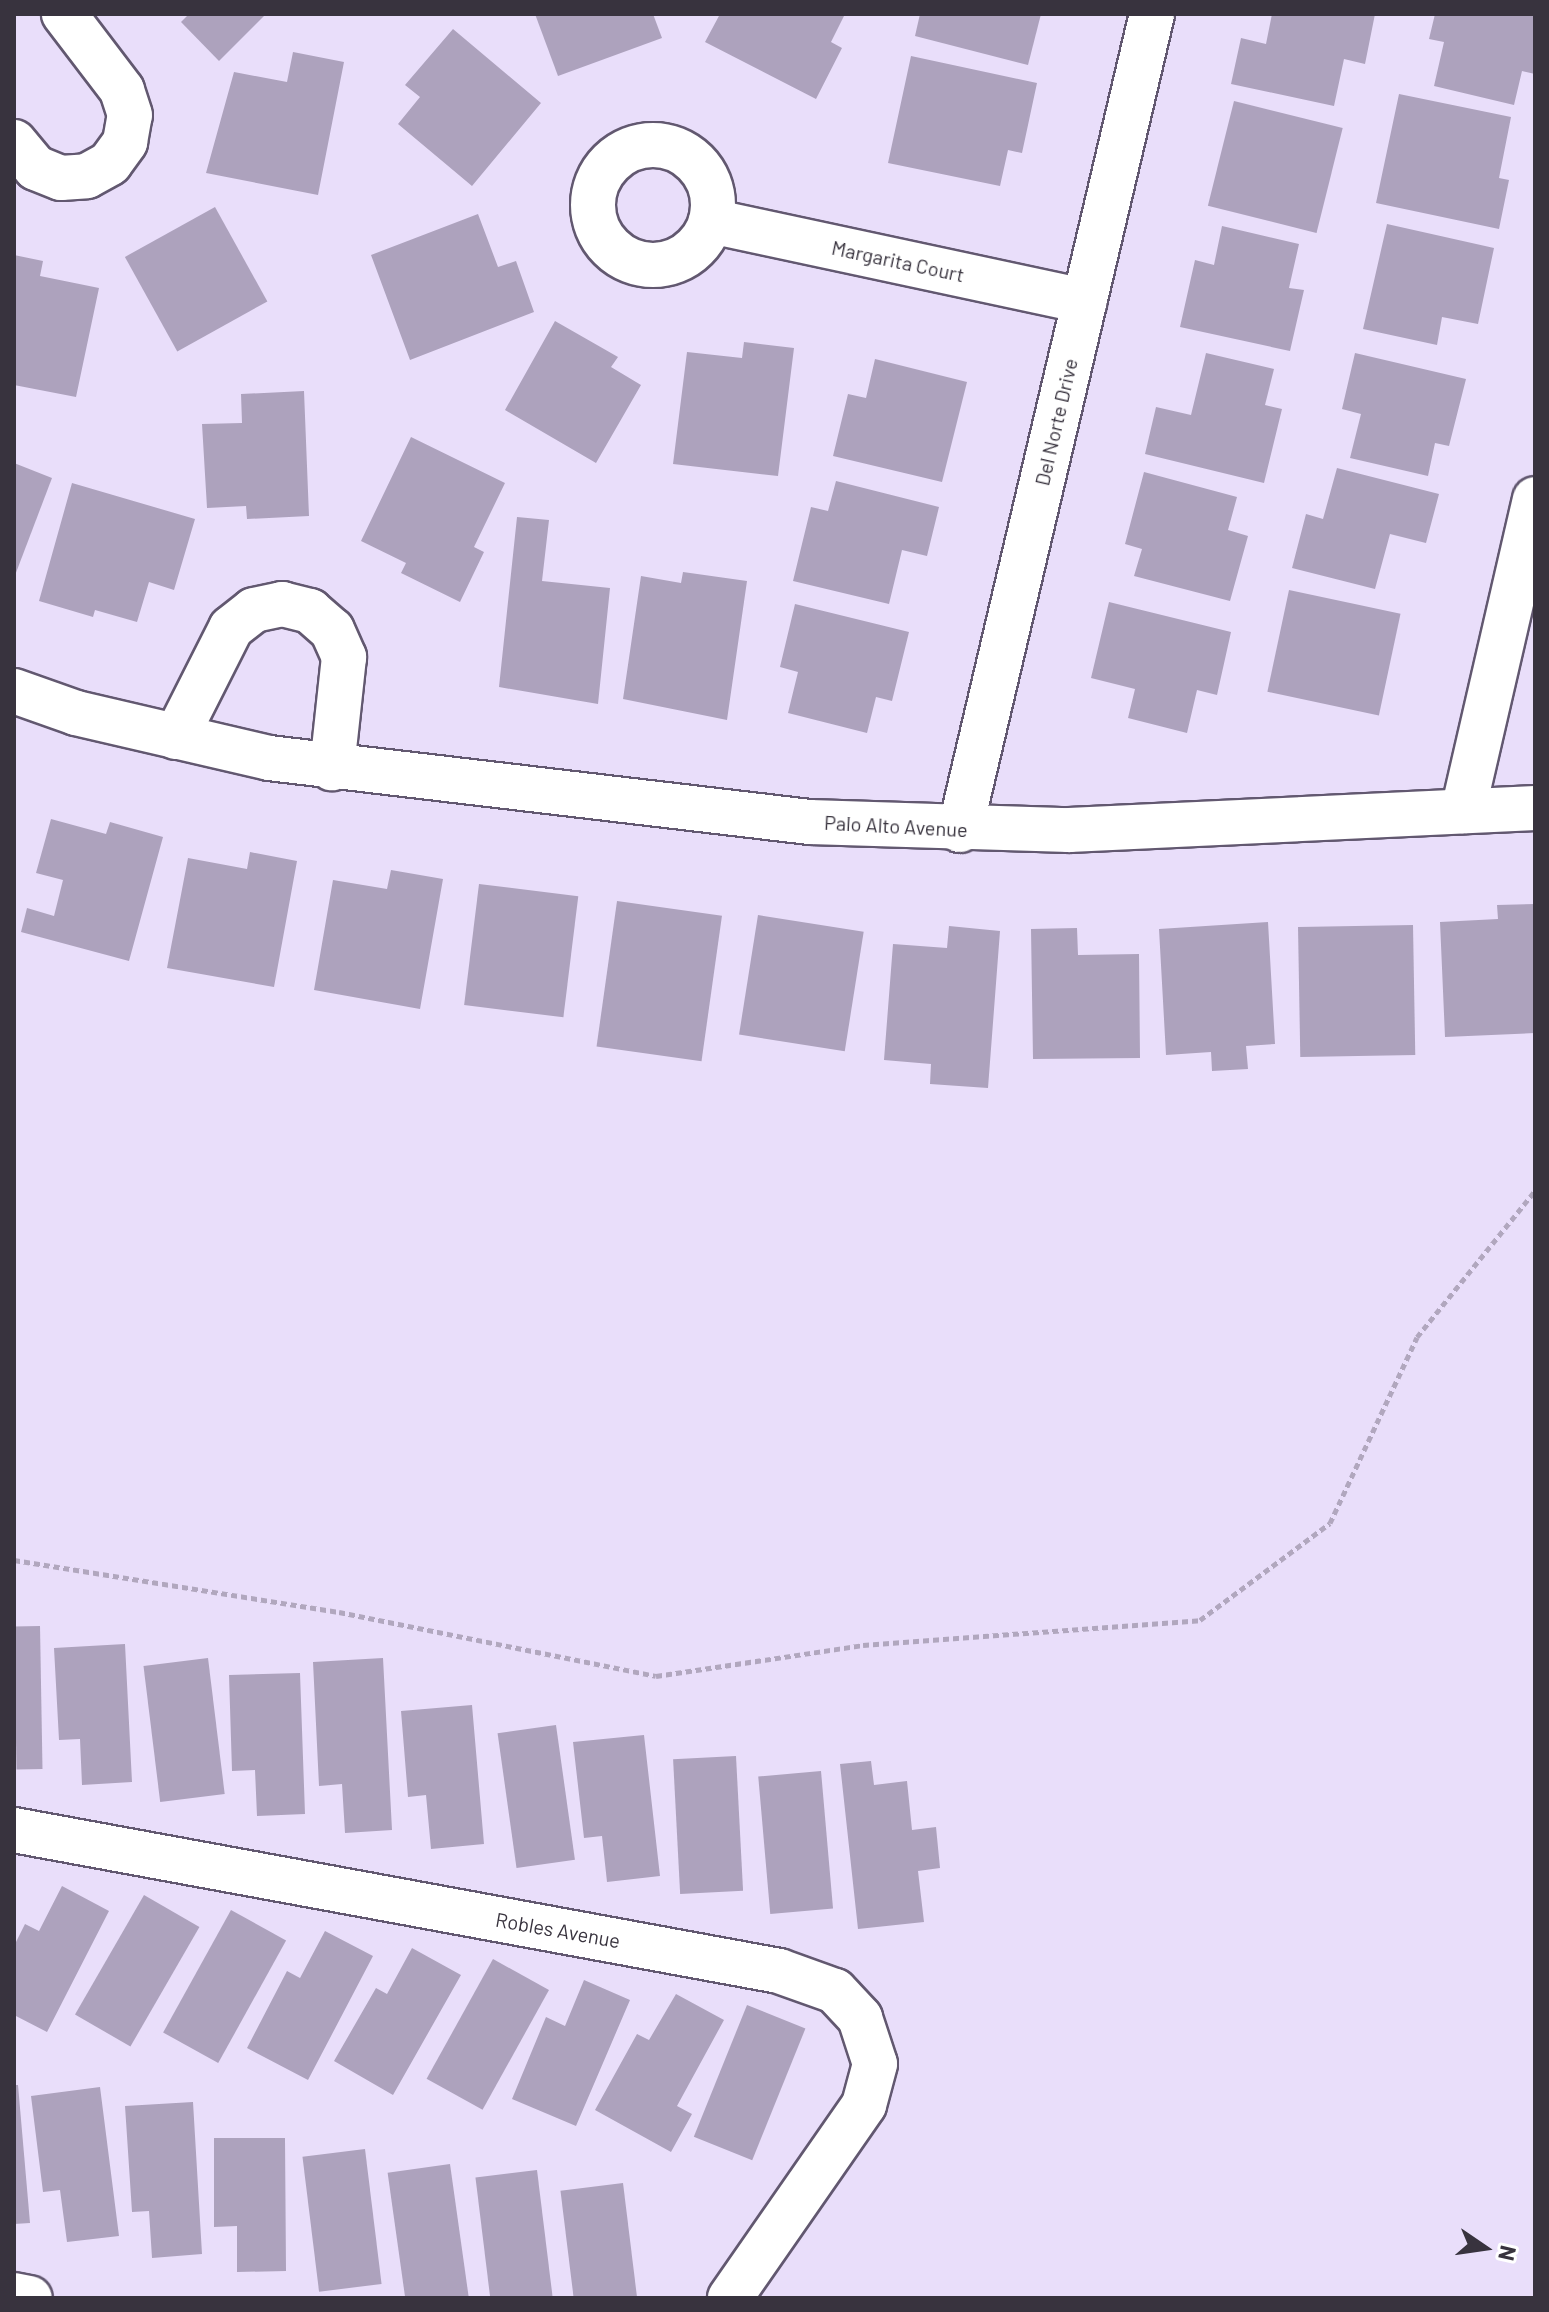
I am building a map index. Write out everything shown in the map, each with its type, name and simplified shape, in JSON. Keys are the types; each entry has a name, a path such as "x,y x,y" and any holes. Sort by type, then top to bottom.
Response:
{"street":[{"path":"14,142 36,168 61,178 87,176 110,163 125,142 130,115 122,90 64,14"},
{"name":"Del Norte Drive","path":"960,830 1152,14"},
{"name":"Margarita Court","path":"711,221 1085,301"},
{"path":"1463,811 1535,499"},
{"path":"176,737 231,628 254,610 282,604 310,611 332,630 344,657 332,768"},
{"name":"Palo Alto Avenue","path":"14,691 76,713 176,737 332,768 810,822 960,830 1069,830 1535,808"},
{"name":"Robles Avenue","path":"14,1830 779,1971 835,1991 860,2018 875,2064 864,2105 730,2298"},
{"path":"14,2295 30,2298"}],"path":[{"path":"14,1560 339,1612 656,1676 863,1645 1200,1620 1330,1523 1417,1337 1535,1191"}],"building":[{"path":"189,14 266,14 219,61 181,22"},
{"path":"535,14 653,14 662,38 558,76"},
{"path":"720,14 845,14 831,42 842,48 816,99 705,42"},
{"path":"920,14 1041,14 1028,65 915,36"},
{"path":"1272,14 1375,14 1365,64 1344,59 1334,106 1231,84 1241,38 1266,44"},
{"path":"1435,14 1535,14 1535,74 1522,71 1514,105 1434,86 1444,42 1429,39"},
{"path":"453,29 541,103 472,186 398,124 420,97 405,85"},
{"path":"293,52 344,62 318,195 206,173 234,72 287,82"},
{"path":"911,56 1037,83 1022,153 1008,150 1000,186 888,163"},
{"path":"1399,94 1511,117 1499,178 1509,180 1499,229 1376,203"},
{"path":"1234,101 1343,128 1317,233 1208,206"},
{"path":"215,207 267,301 177,351 125,257"},
{"path":"478,214 498,267 516,261 534,312 410,360 371,255"},
{"path":"1387,224 1494,248 1478,324 1442,317 1437,345 1363,329"},
{"path":"1222,226 1299,244 1289,288 1304,290 1290,351 1180,327 1195,260 1214,265"},
{"path":"14,255 43,261 40,276 99,288 76,397 14,385"},
{"path":"555,321 618,357 611,367 641,385 596,463 505,410"},
{"path":"744,342 794,348 778,476 673,464 687,352 742,358"},
{"path":"1206,353 1274,369 1265,405 1282,409 1264,483 1145,454 1156,407 1191,415"},
{"path":"1355,353 1466,379 1449,446 1435,443 1428,476 1350,458 1361,414 1342,409"},
{"path":"875,359 967,382 942,482 833,456 848,394 866,398"},
{"path":"304,391 309,516 247,519 246,506 207,508 202,424 242,423 241,394"},
{"path":"411,437 505,483 474,547 484,552 460,602 401,573 406,563 361,541"},
{"path":"14,463 52,478 14,578"},
{"path":"1337,468 1439,494 1426,543 1390,534 1375,589 1292,568 1306,514 1323,519"},
{"path":"1144,472 1237,497 1228,530 1248,536 1230,601 1134,576 1142,549 1125,544"},
{"path":"836,481 939,507 927,556 902,550 889,604 793,581 811,507 828,511"},
{"path":"72,483 195,519 174,590 149,582 137,622 95,610 93,617 39,601"},
{"path":"517,517 549,520 542,581 610,588 598,704 499,687"},
{"path":"683,572 747,581 727,720 623,699 641,576 681,583"},
{"path":"1289,590 1401,614 1379,715 1267,692"},
{"path":"1109,602 1231,632 1217,695 1197,690 1187,733 1128,718 1135,689 1091,678"},
{"path":"795,604 909,632 892,701 876,697 867,733 788,713 798,672 780,667"},
{"path":"51,819 106,834 110,822 163,837 129,961 21,932 27,908 54,916 63,880 36,873"},
{"path":"250,852 297,861 274,987 167,968 188,858 247,869"},
{"path":"391,870 443,879 420,1009 314,990 333,880 387,889"},
{"path":"479,884 578,896 563,1017 464,1005"},
{"path":"617,901 722,916 702,1061 597,1047"},
{"path":"1535,904 1535,1033 1445,1037 1440,922 1498,919 1497,905"},
{"path":"758,915 864,932 845,1051 739,1035"},
{"path":"1268,922 1275,1044 1246,1046 1248,1069 1212,1071 1211,1052 1166,1055 1159,929"},
{"path":"1413,925 1415,1055 1300,1057 1298,927"},
{"path":"949,926 1000,931 988,1088 930,1084 931,1064 884,1060 893,944 947,948"},
{"path":"1077,928 1078,955 1139,954 1140,1058 1033,1059 1031,929"},
{"path":"14,1626 40,1626 42,1769 16,1769"},
{"path":"125,1644 132,1782 82,1785 80,1739 59,1740 54,1648"},
{"path":"208,1658 225,1794 160,1802 143,1666"},
{"path":"383,1658 392,1830 345,1833 342,1784 319,1786 313,1662"},
{"path":"300,1673 305,1814 257,1816 255,1770 232,1771 229,1675"},
{"path":"472,1705 484,1844 431,1849 426,1795 408,1797 401,1711"},
{"path":"556,1725 575,1860 517,1868 498,1733"},
{"path":"644,1735 660,1876 607,1882 602,1836 584,1838 573,1742"},
{"path":"736,1756 743,1891 680,1894 673,1759"},
{"path":"871,1761 874,1785 907,1781 912,1830 936,1827 940,1868 918,1871 924,1922 858,1929 840,1764"},
{"path":"821,1771 833,1908 770,1914 758,1776"},
{"path":"62,1886 109,1911 47,2032 14,2015 14,1946 25,1924 39,1931"},
{"path":"144,1895 199,1927 130,2047 75,2015"},
{"path":"231,1910 286,1941 218,2063 163,2032"},
{"path":"325,1931 373,1956 308,2080 247,2048 287,1971 300,1978"},
{"path":"412,1948 461,1975 393,2095 334,2061 376,1988 387,1994"},
{"path":"493,1959 549,1990 483,2110 427,2079"},
{"path":"584,1980 630,2000 576,2126 512,2099 546,2017 565,2026"},
{"path":"676,1994 724,2020 677,2106 692,2114 671,2152 595,2110 637,2034 649,2040"},
{"path":"747,2005 805,2029 752,2160 694,2137"},
{"path":"14,2085 18,2085 30,2223 14,2224"},
{"path":"100,2087 119,2236 67,2242 60,2190 43,2192 31,2096"},
{"path":"193,2102 202,2254 152,2258 149,2211 132,2212 125,2106"},
{"path":"214,2138 285,2138 286,2271 237,2272 237,2226 214,2227"},
{"path":"365,2149 382,2284 319,2292 302,2157"},
{"path":"450,2164 469,2298 405,2298 388,2173"},
{"path":"537,2170 553,2298 490,2298 475,2178"},
{"path":"623,2183 637,2298 574,2298 560,2191"}]}
